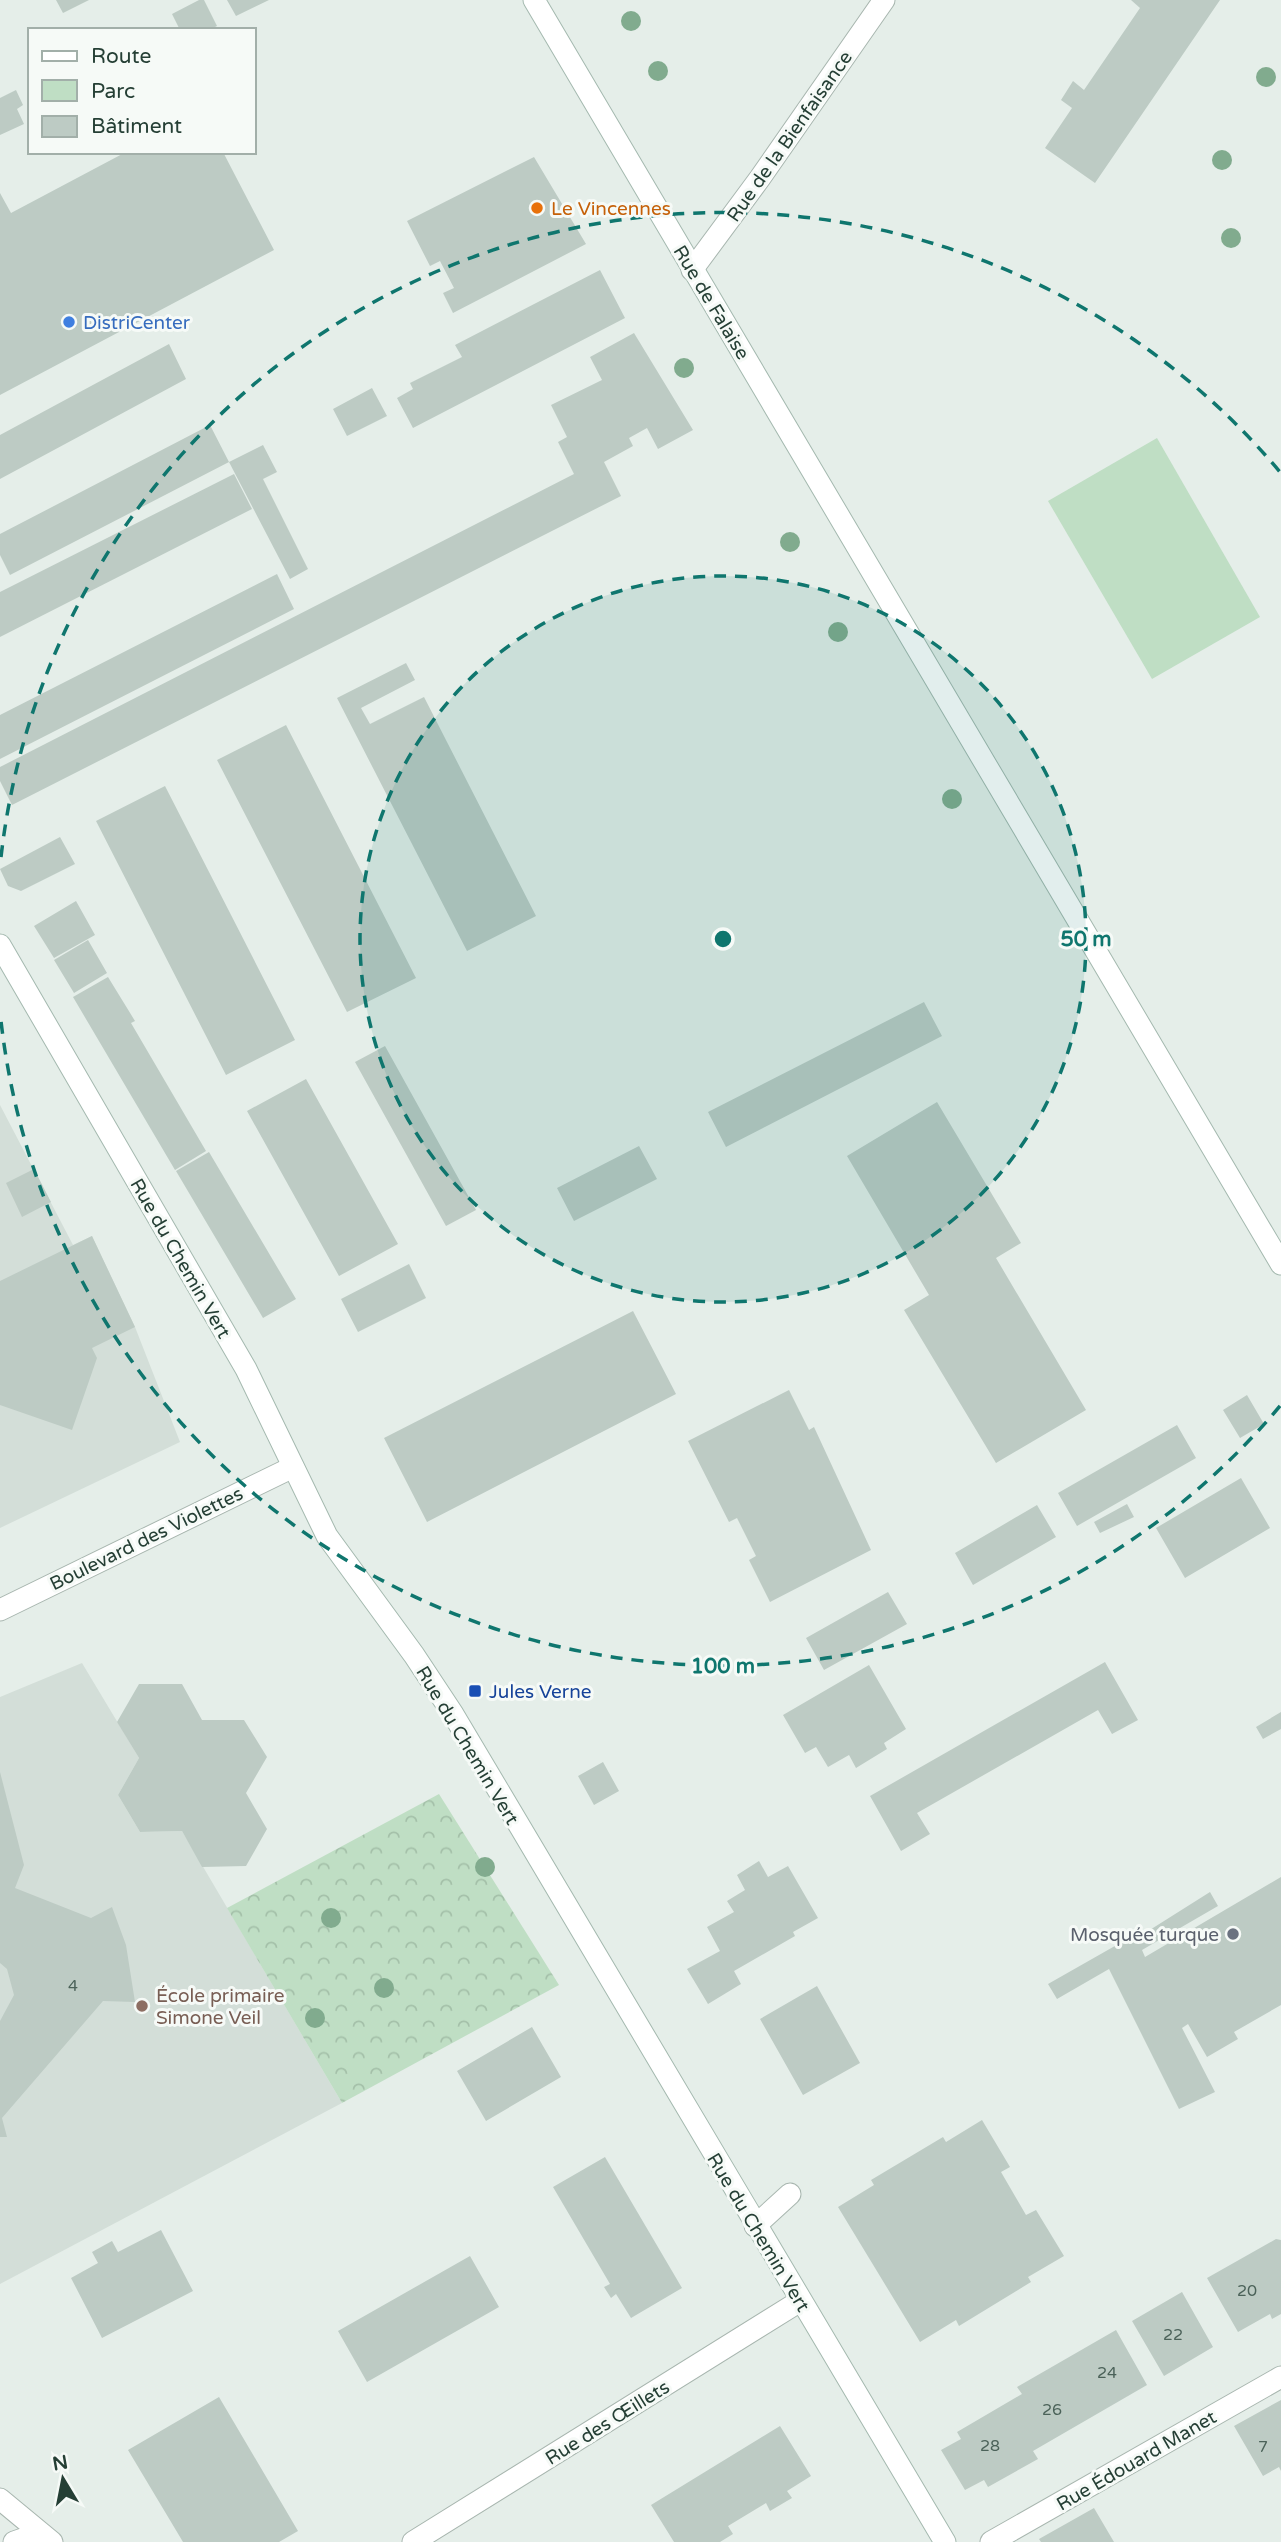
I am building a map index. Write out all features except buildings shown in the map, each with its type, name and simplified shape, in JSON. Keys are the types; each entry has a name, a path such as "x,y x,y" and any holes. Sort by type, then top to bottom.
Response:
{"street":[{"name":"Rue de Falaise","path":"534,0 1281,1264"},
{"name":"Rue de la Bienfaisance","path":"692,270 768,167 884,0"},
{"name":"Rue du Chemin Vert","path":"0,945 246,1369 327,1536 414,1655 453,1714 945,2542"},
{"name":"Boulevard des Violettes","path":"0,1610 293,1467"},
{"path":"755,2226 790,2194"},
{"name":"Rue des Œillets","path":"413,2542 800,2301"},
{"name":"Rue Édouard Manet","path":"991,2542 1281,2377"},
{"path":"0,2499 46,2538"},
{"path":"15,2542 46,2538"}],"shaded area":[{"path":"0,1105 73,1245 92,1236 135,1327 180,1442 0,1528"},
{"name":"École primaire Simone Veil","path":"82,1663 139,1758 118,1795 140,1832 182,1831 342,2103 0,2284 0,1697"}],"green space":[{"path":"1157,438 1260,617 1152,679 1048,501"},
{"path":"439,1794 559,1985 342,2103 227,1908"}],"place":[{"name":"Le Vincennes","path":"537,208"},
{"name":"DistriCenter","path":"69,322"},
{"name":"Jules Verne","path":"475,1691"},
{"name":"Mosquée turque","path":"1233,1934"},
{"name":"École primaire Simone Veil","path":"142,2006"}]}
